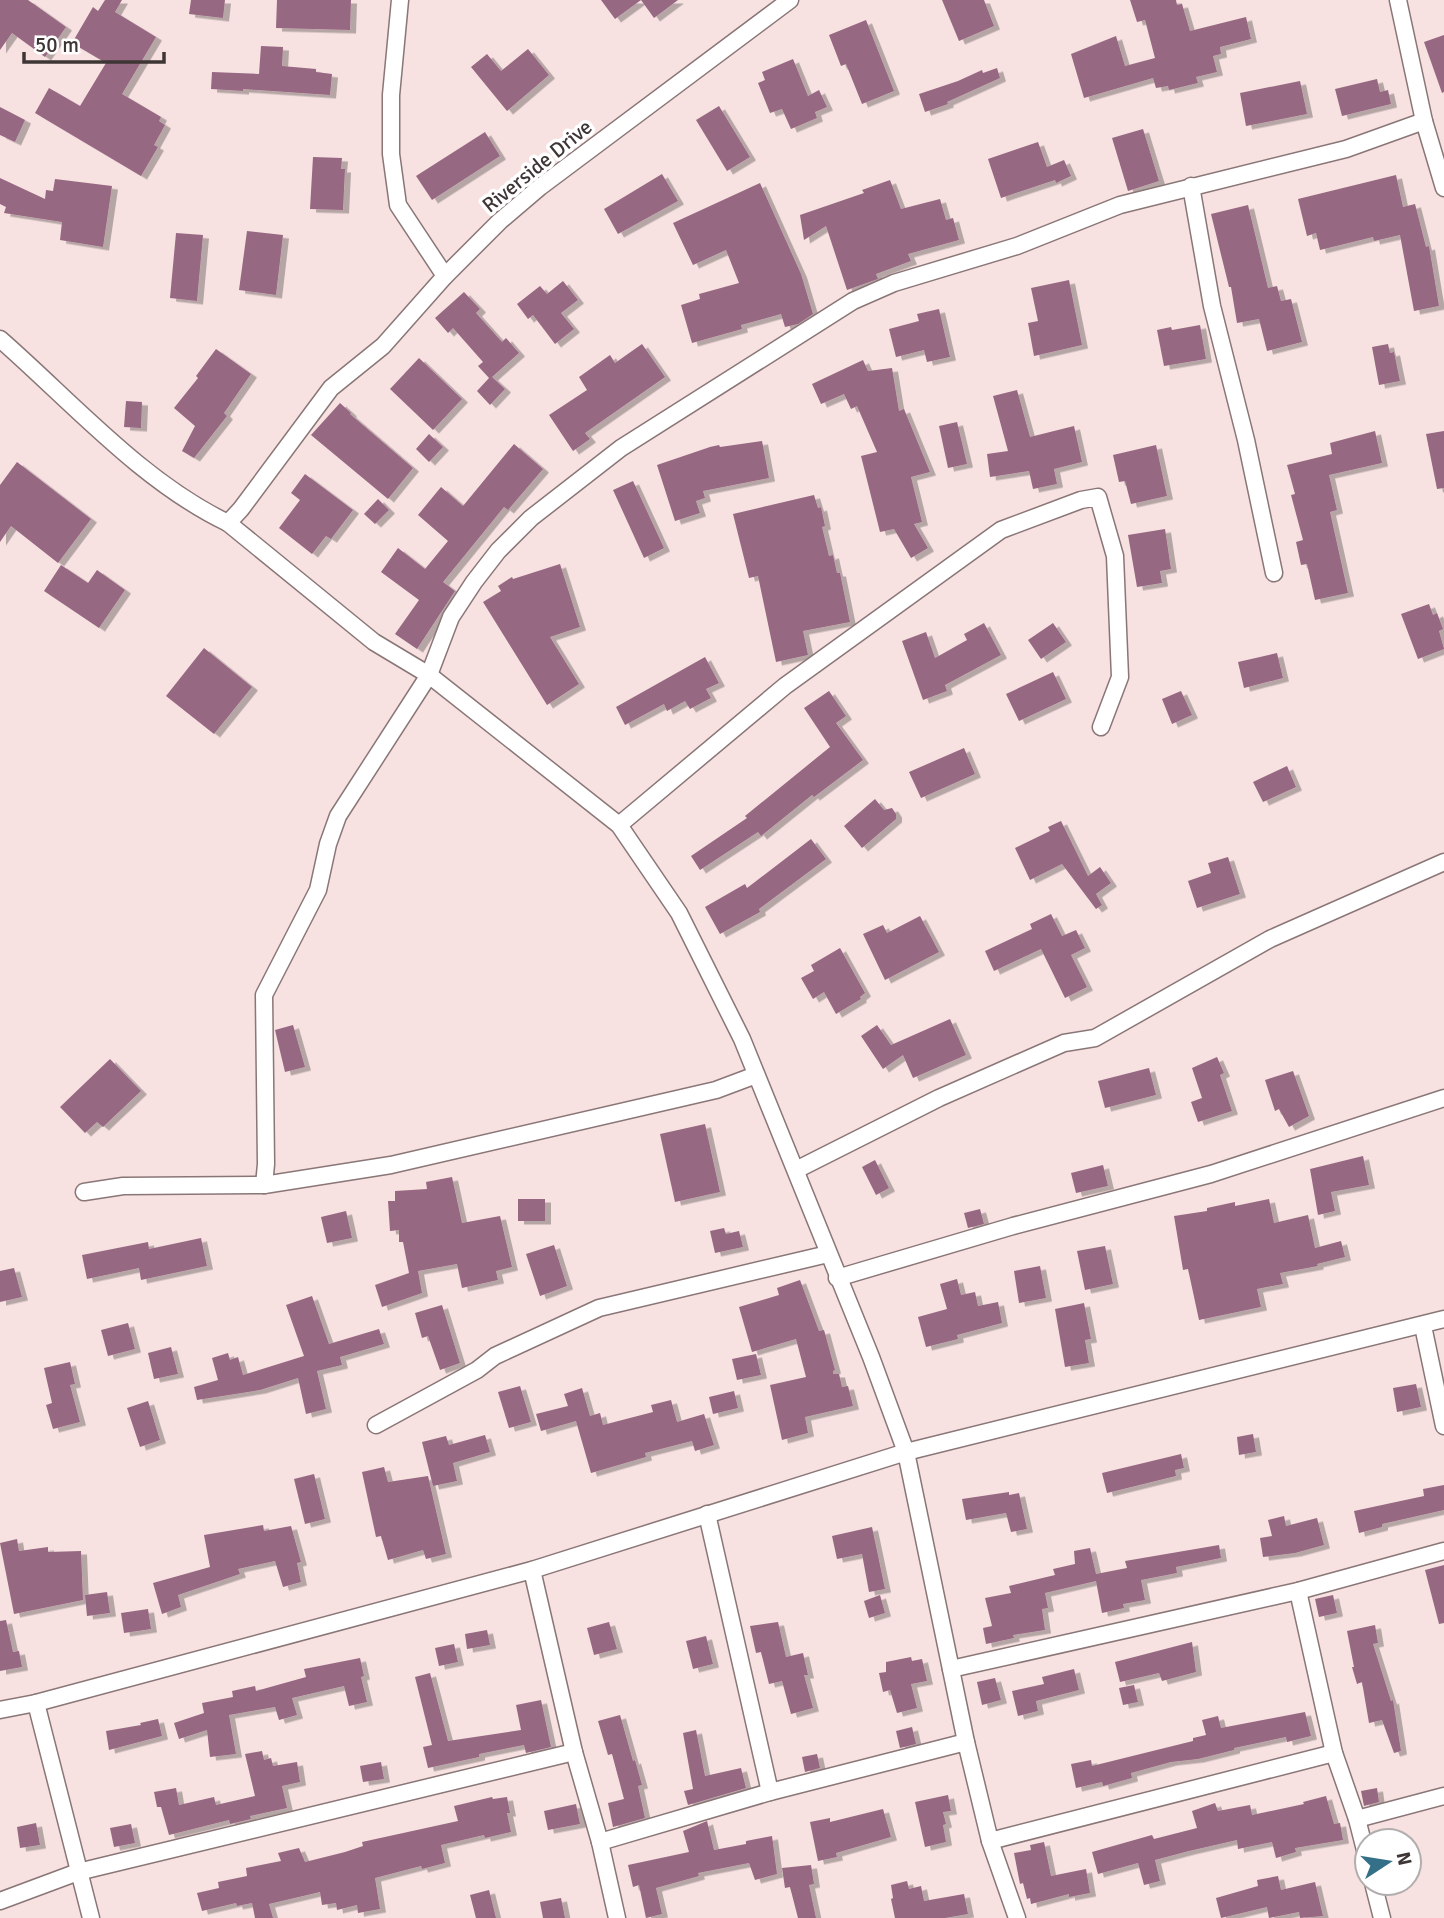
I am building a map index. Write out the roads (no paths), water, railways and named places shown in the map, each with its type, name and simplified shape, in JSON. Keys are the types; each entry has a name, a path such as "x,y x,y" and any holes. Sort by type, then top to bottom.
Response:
{"street":[{"path":"400,0 391,95 391,154 398,205 445,276"},
{"name":"Riverside Drive","path":"228,523 331,388 383,346 445,276 500,221 540,187 790,0"},
{"path":"1398,0 1424,121 1444,188"},
{"path":"264,1185 264,995 318,890 328,844 338,816 429,675 451,617 498,551 531,518 621,448 853,301 894,283 1017,246 1120,205 1346,149 1424,121"},
{"path":"1191,186 1212,306 1246,440 1274,573"},
{"path":"0,339 150,473 200,510 228,523 374,642 429,675 619,825 679,913 742,1039 871,1357 906,1452 966,1742 990,1841 1016,1918"},
{"path":"619,825 785,686 1001,530 1081,500 1098,497 1115,556 1120,677 1101,727"},
{"path":"796,1170 939,1098 1065,1043 1095,1038 1270,939 1444,862"},
{"path":"85,1192 123,1186 264,1185 391,1165 716,1090 757,1075"},
{"path":"837,1278 1013,1226 1211,1174 1444,1098"},
{"path":"376,1424 477,1370 495,1356 599,1308 828,1254"},
{"path":"1,1709 36,1703 532,1570 906,1452 1444,1320"},
{"path":"1423,1326 1444,1426"},
{"path":"707,1514 770,1792"},
{"path":"951,1669 1298,1591 1444,1551"},
{"path":"532,1570 574,1752 600,1842 617,1918"},
{"path":"1298,1591 1334,1753 1359,1827"},
{"path":"36,1703 91,1918"},
{"path":"600,1842 770,1792 966,1742"},
{"path":"0,1901 78,1872 574,1752"},
{"path":"990,1841 1334,1753"},
{"path":"1357,1819 1444,1796"},
{"path":"1377,1897 1382,1918"}]}
